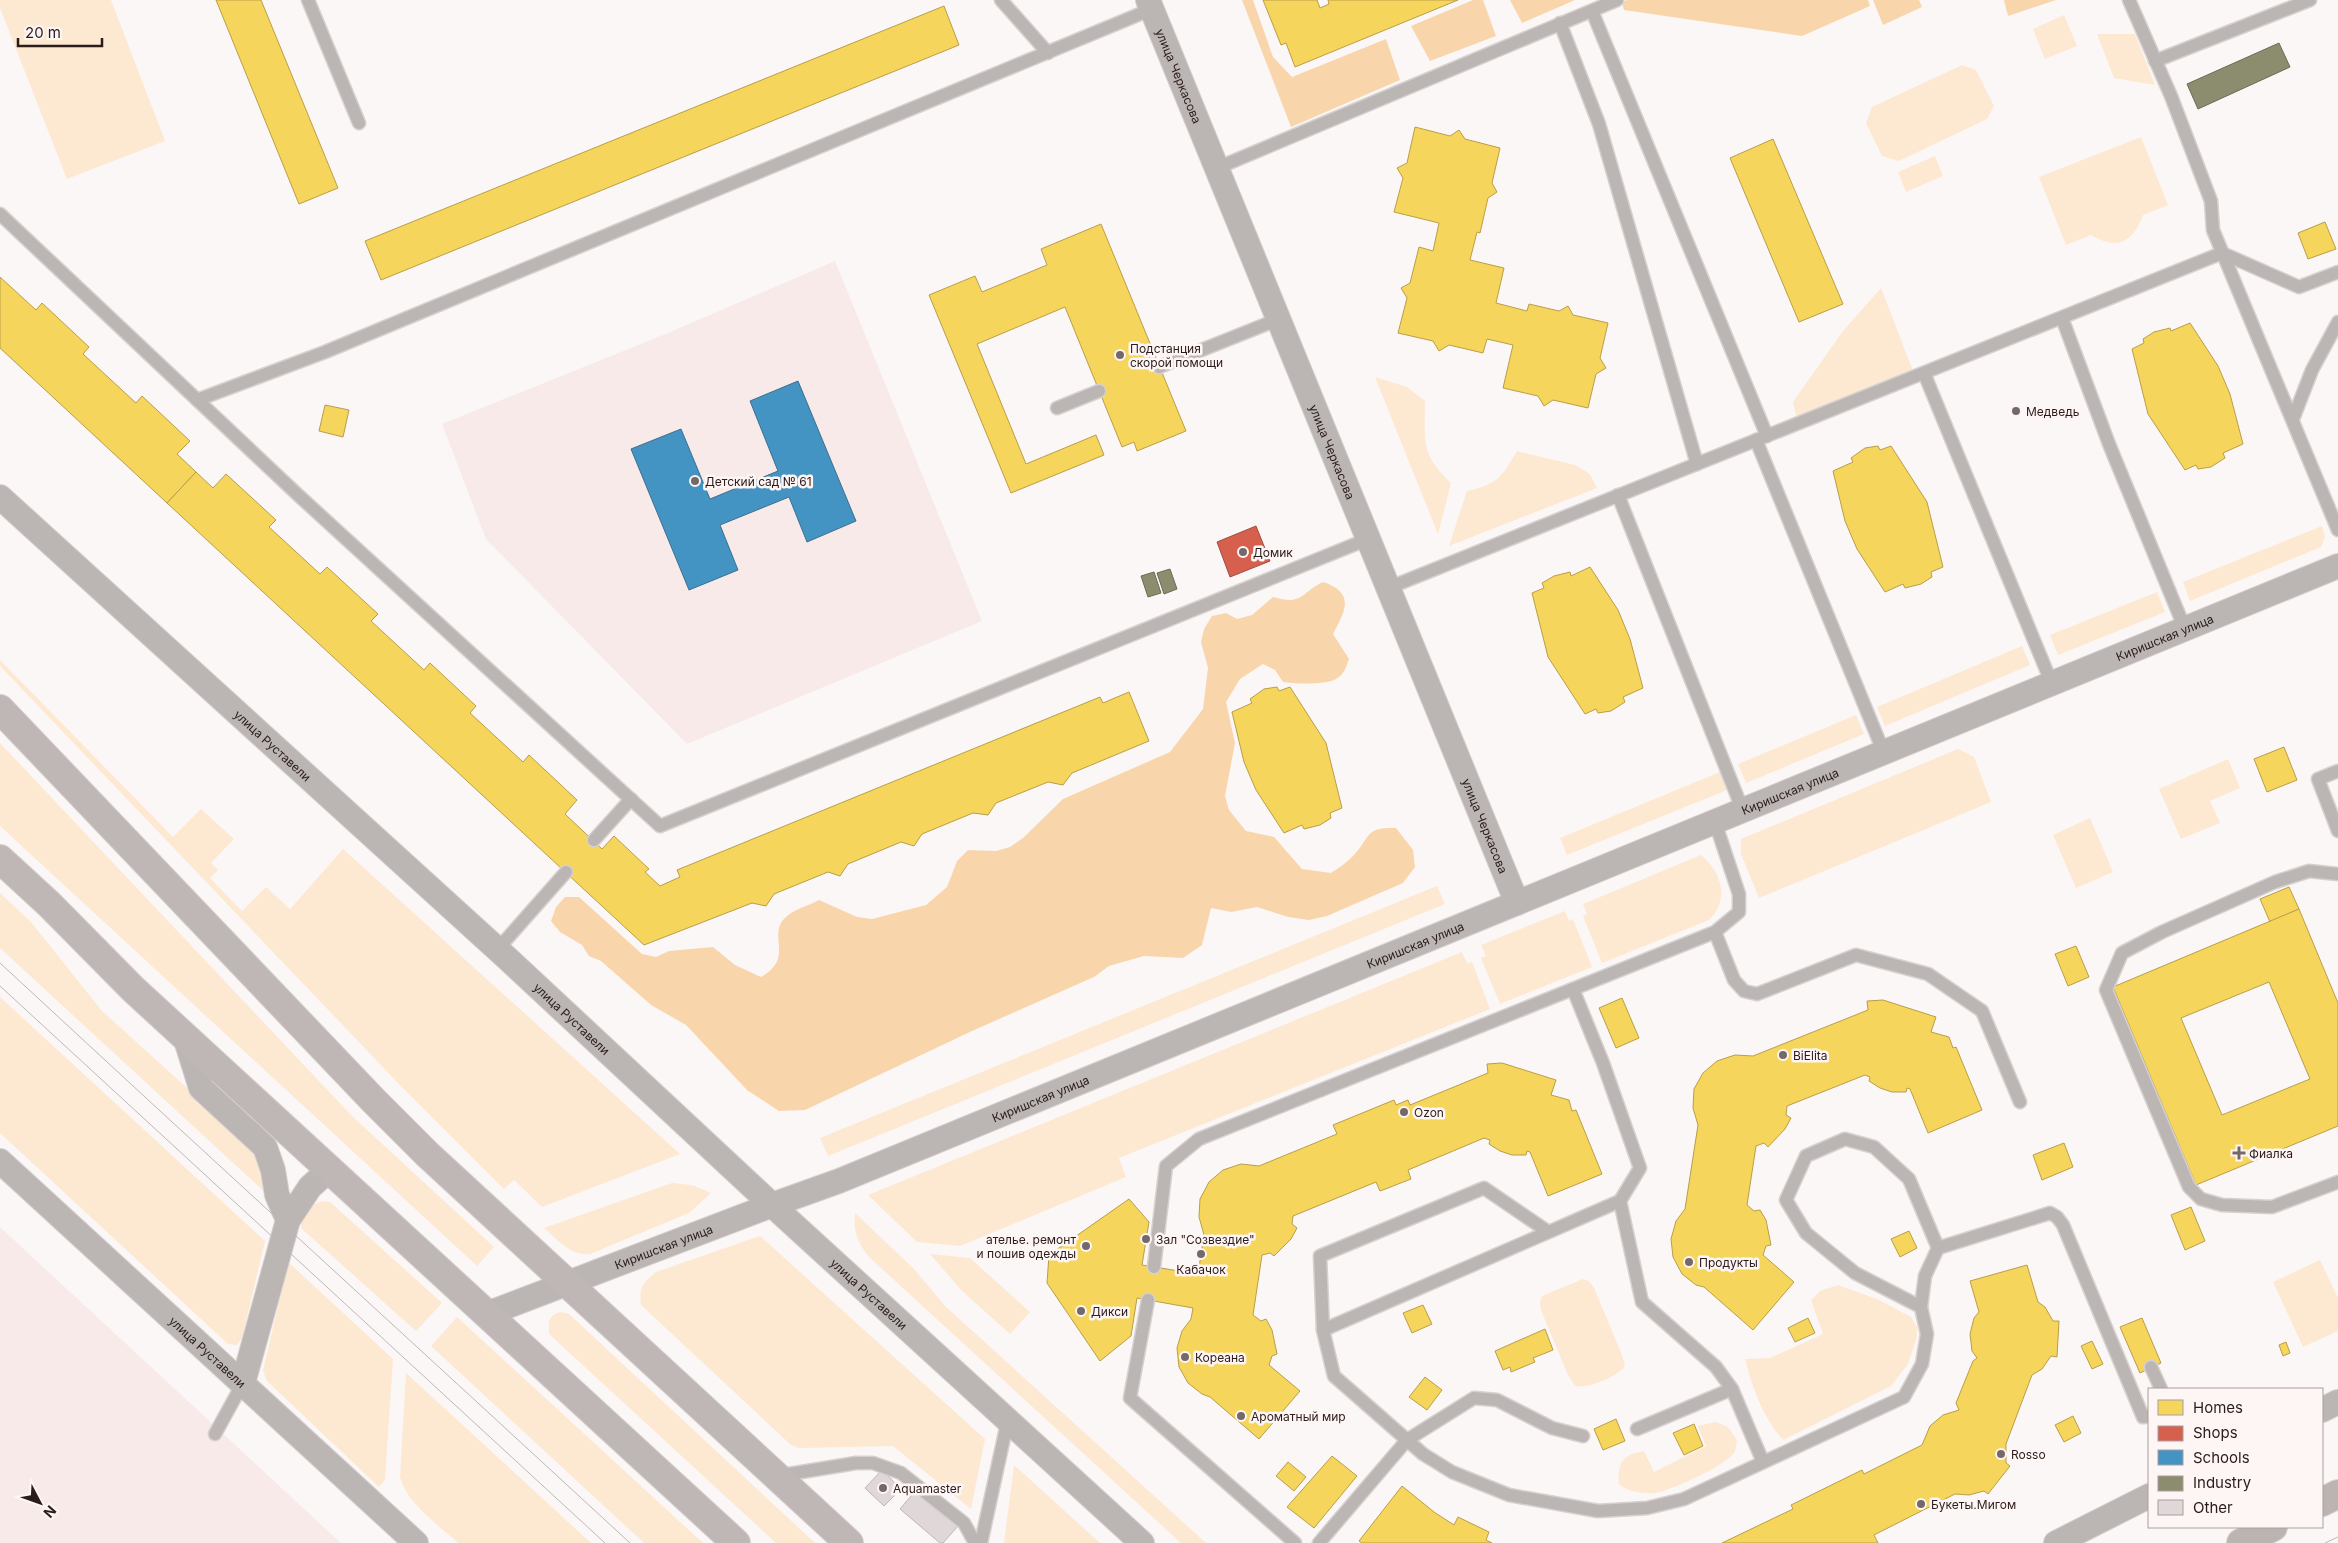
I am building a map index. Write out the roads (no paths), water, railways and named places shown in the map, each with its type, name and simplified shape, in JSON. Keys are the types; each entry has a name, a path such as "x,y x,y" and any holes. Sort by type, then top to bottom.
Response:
{"main road":[{"path":"0,709 374,1101 427,1154 849,1543"},
{"path":"0,859 49,904 133,989 185,1038 736,1543"},
{"path":"2323,1502 2338,1494"},
{"path":"2241,1543 2271,1528"}],"street":[{"name":"улица Черкасова","path":"1150,5 1517,903"},
{"name":"улица Руставели","path":"0,497 497,950 772,1205 1142,1543"},
{"name":"Киришская улица","path":"487,1314 567,1282 839,1181 2338,566"},
{"path":"185,1038 201,1088 265,1147 277,1195 288,1220"},
{"name":"улица Руставели","path":"0,1161 416,1543"},
{"path":"243,1383 288,1220 310,1186 329,1170"},
{"path":"2323,1410 2338,1402"},
{"path":"2056,1543 2148,1497"}],"lane":[{"path":"308,0 358,123"},
{"path":"1001,0 1048,53"},
{"path":"1216,168 1617,0"},
{"path":"2129,0 2212,200 2213,230 2222,253 2338,530"},
{"path":"2155,61 2310,0"},
{"path":"197,400 325,352 1048,53 1150,5"},
{"path":"1592,11 1762,438 1884,753"},
{"path":"1560,23 1599,124 1697,464"},
{"path":"0,214 297,494 660,826 1368,539"},
{"path":"1388,588 2222,253 2299,287 2338,272"},
{"path":"2062,318 2109,444 2185,629"},
{"path":"1159,367 1279,319"},
{"path":"2293,419 2312,370 2338,322"},
{"path":"1924,374 2052,684"},
{"path":"1057,408 1099,391"},
{"path":"1618,495 1743,810"},
{"path":"2338,771 2318,780 2338,831"},
{"path":"594,840 631,799"},
{"path":"1154,1267 1166,1166 1199,1139 1715,932 1739,912 1740,894 1715,822"},
{"path":"2338,874 2309,871 2275,882 2162,932 2122,953 2106,990 2189,1187 2202,1199 2222,1205 2272,1207 2338,1182"},
{"path":"497,950 566,872"},
{"path":"1715,932 1734,980 1744,992 1757,994 1856,954 1928,974 1982,1011 2020,1102"},
{"path":"1323,1330 1620,1201 1640,1168 1603,1063 1573,988"},
{"path":"1547,1232 1484,1188 1320,1256 1323,1330 1334,1376 1423,1454 1452,1472 1509,1495 1598,1511 1647,1508 1684,1499 1904,1397 1922,1364 1927,1334 1921,1307 1925,1276 1938,1248 1909,1179 1874,1147 1845,1139 1806,1156 1786,1200 1806,1234 1855,1273 1921,1307"},
{"path":"1620,1201 1642,1302 1716,1367 1732,1389 1763,1462"},
{"path":"1938,1248 2050,1213 2057,1217 2143,1417 2148,1416"},
{"path":"1148,1300 1130,1398 1286,1540"},
{"path":"2151,1368 2161,1388"},
{"path":"215,1434 243,1383"},
{"path":"1637,1429 1732,1389"},
{"path":"1319,1543 1407,1440 1474,1398 1497,1400 1552,1428 1583,1436"},
{"path":"981,1543 1008,1420"},
{"path":"776,1476 856,1463 873,1463 901,1473 964,1523 976,1543"}],"tram line":[{"path":"0,963 630,1543"},
{"path":"0,986 605,1543"},
{"path":"2325,1543 2338,1537"}],"place":[{"name":"Подстанция скорой помощи","path":"1120,355"},
{"name":"Медведь","path":"2016,411"},
{"name":"Детский сад № 61","path":"695,481"},
{"name":"Домик","path":"1243,552"},
{"name":"BiElita","path":"1783,1055"},
{"name":"Ozon","path":"1404,1112"},
{"name":"Фиалка","path":"2239,1153"},
{"name":"Зал \"Созвездие\"","path":"1146,1239"},
{"name":"ателье. ремонт и пошив одежды","path":"1086,1246"},
{"name":"Кабачок","path":"1201,1254"},
{"name":"Продукты","path":"1689,1262"},
{"name":"Дикси","path":"1081,1311"},
{"name":"Кореана","path":"1185,1357"},
{"name":"Ароматный мир","path":"1241,1416"},
{"name":"Rosso","path":"2001,1454"},
{"name":"Aquamaster","path":"883,1488"},
{"name":"Букеты.Мигом","path":"1921,1504"}]}
